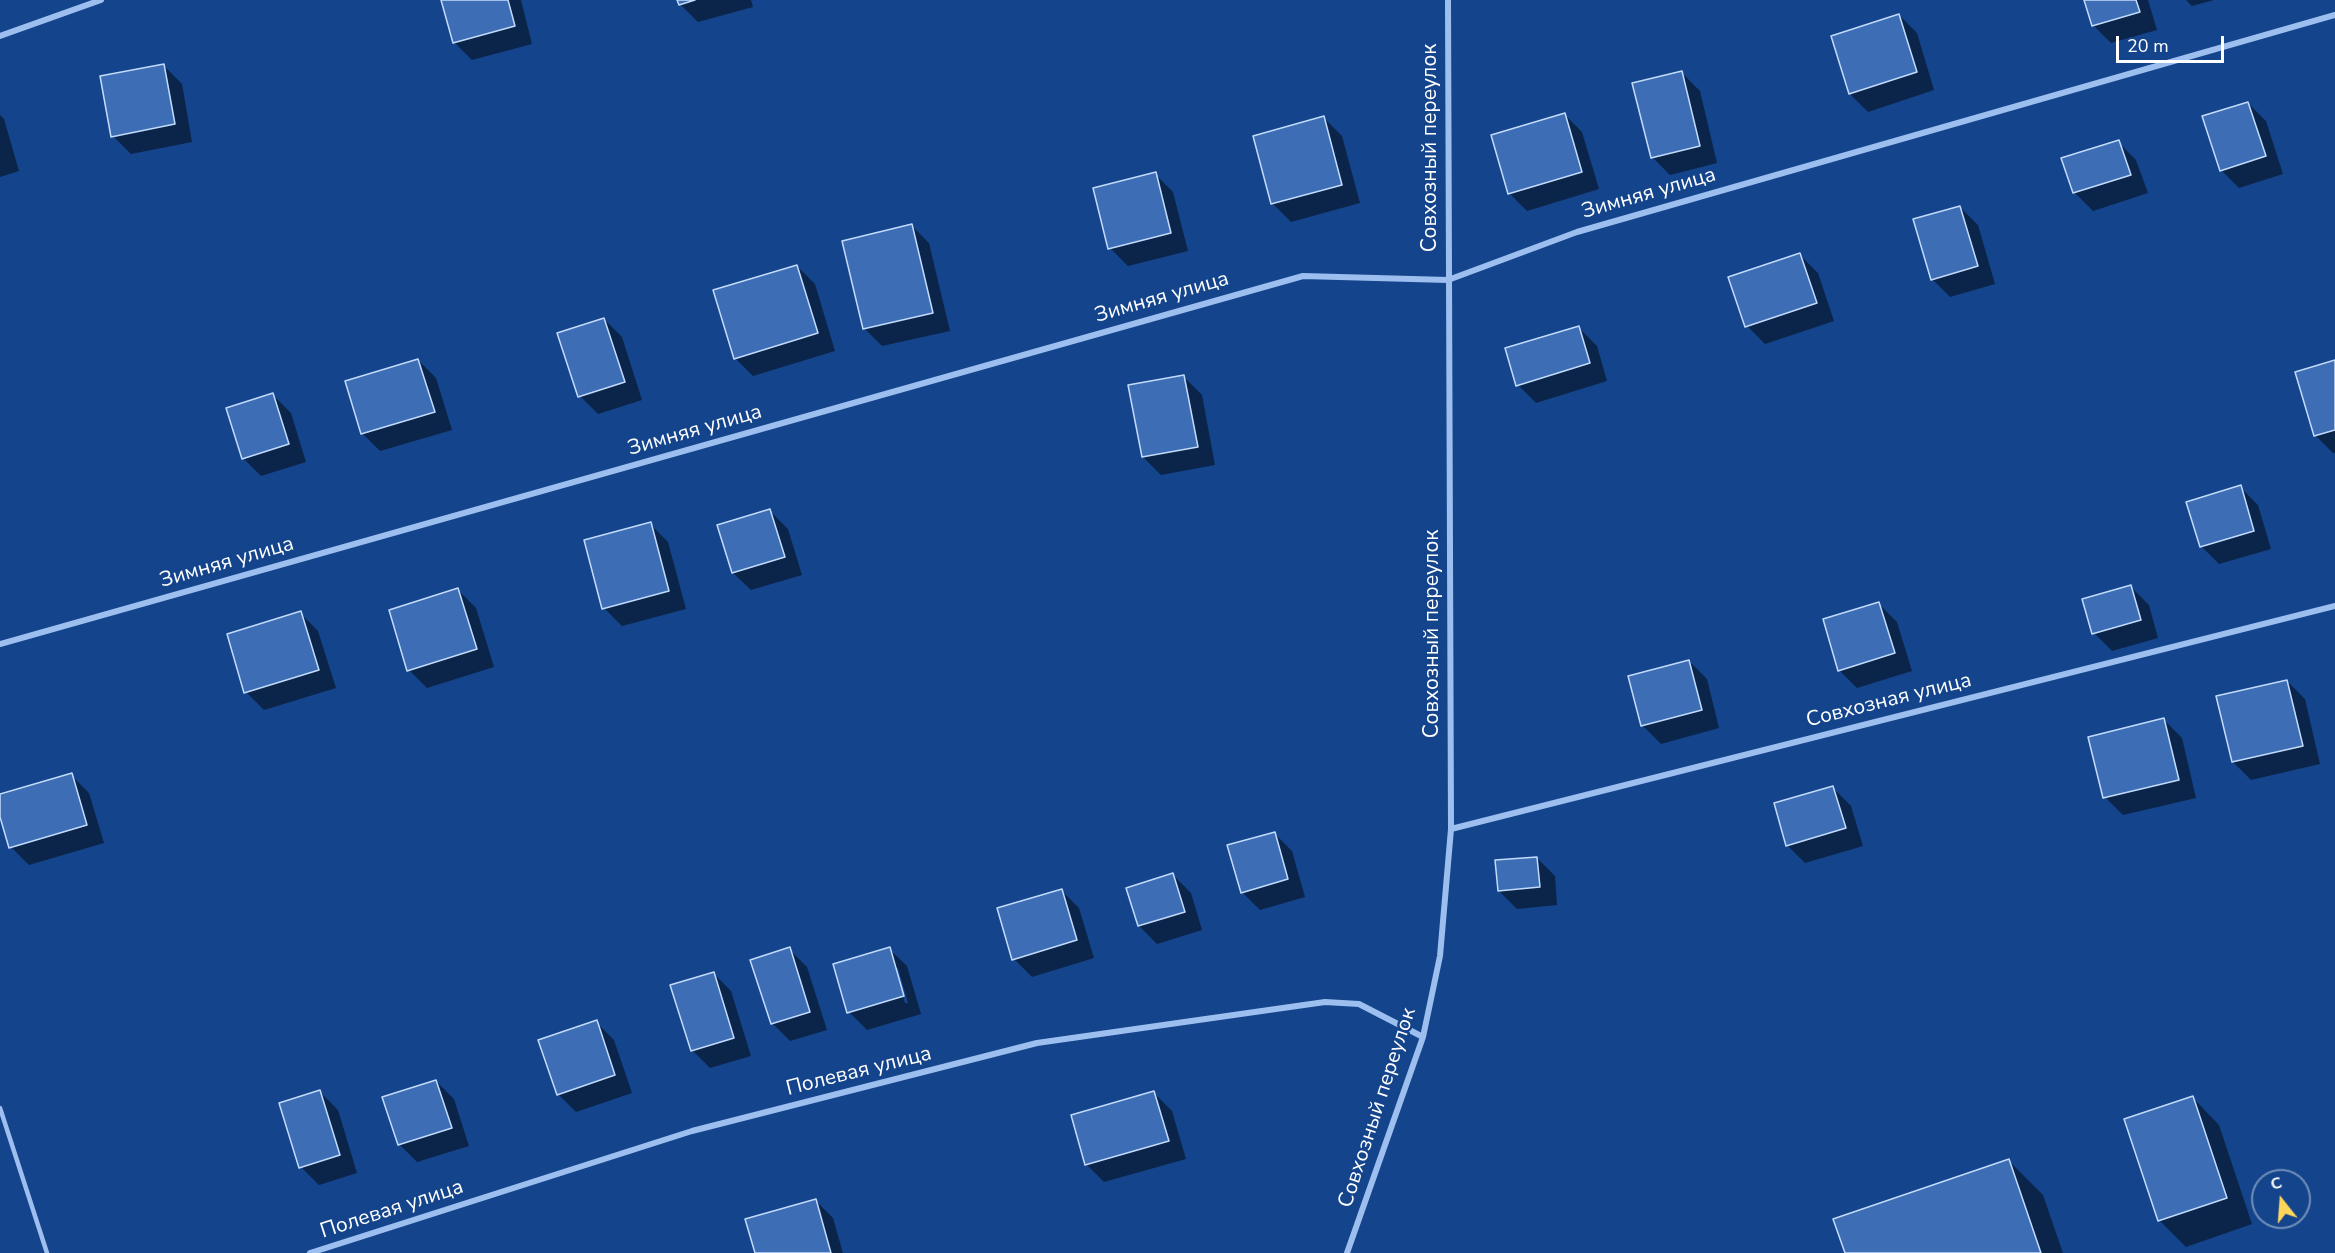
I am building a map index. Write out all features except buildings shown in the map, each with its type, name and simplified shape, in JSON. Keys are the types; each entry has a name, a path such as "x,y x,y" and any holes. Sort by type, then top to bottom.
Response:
{"street":[{"path":"0,36 101,0"},
{"name":"Совхозный переулок","path":"1347,1253 1423,1038 1440,956 1451,829 1448,0"},
{"name":"Зимняя улица","path":"0,644 1303,276 1448,280 1577,232 2335,15"},
{"name":"Совхозная улица","path":"1451,829 2335,606"},
{"name":"Полевая улица","path":"310,1253 692,1131 1037,1043 1324,1002 1359,1004 1423,1038"}],"lane":[{"path":"0,1108 47,1253"}]}
